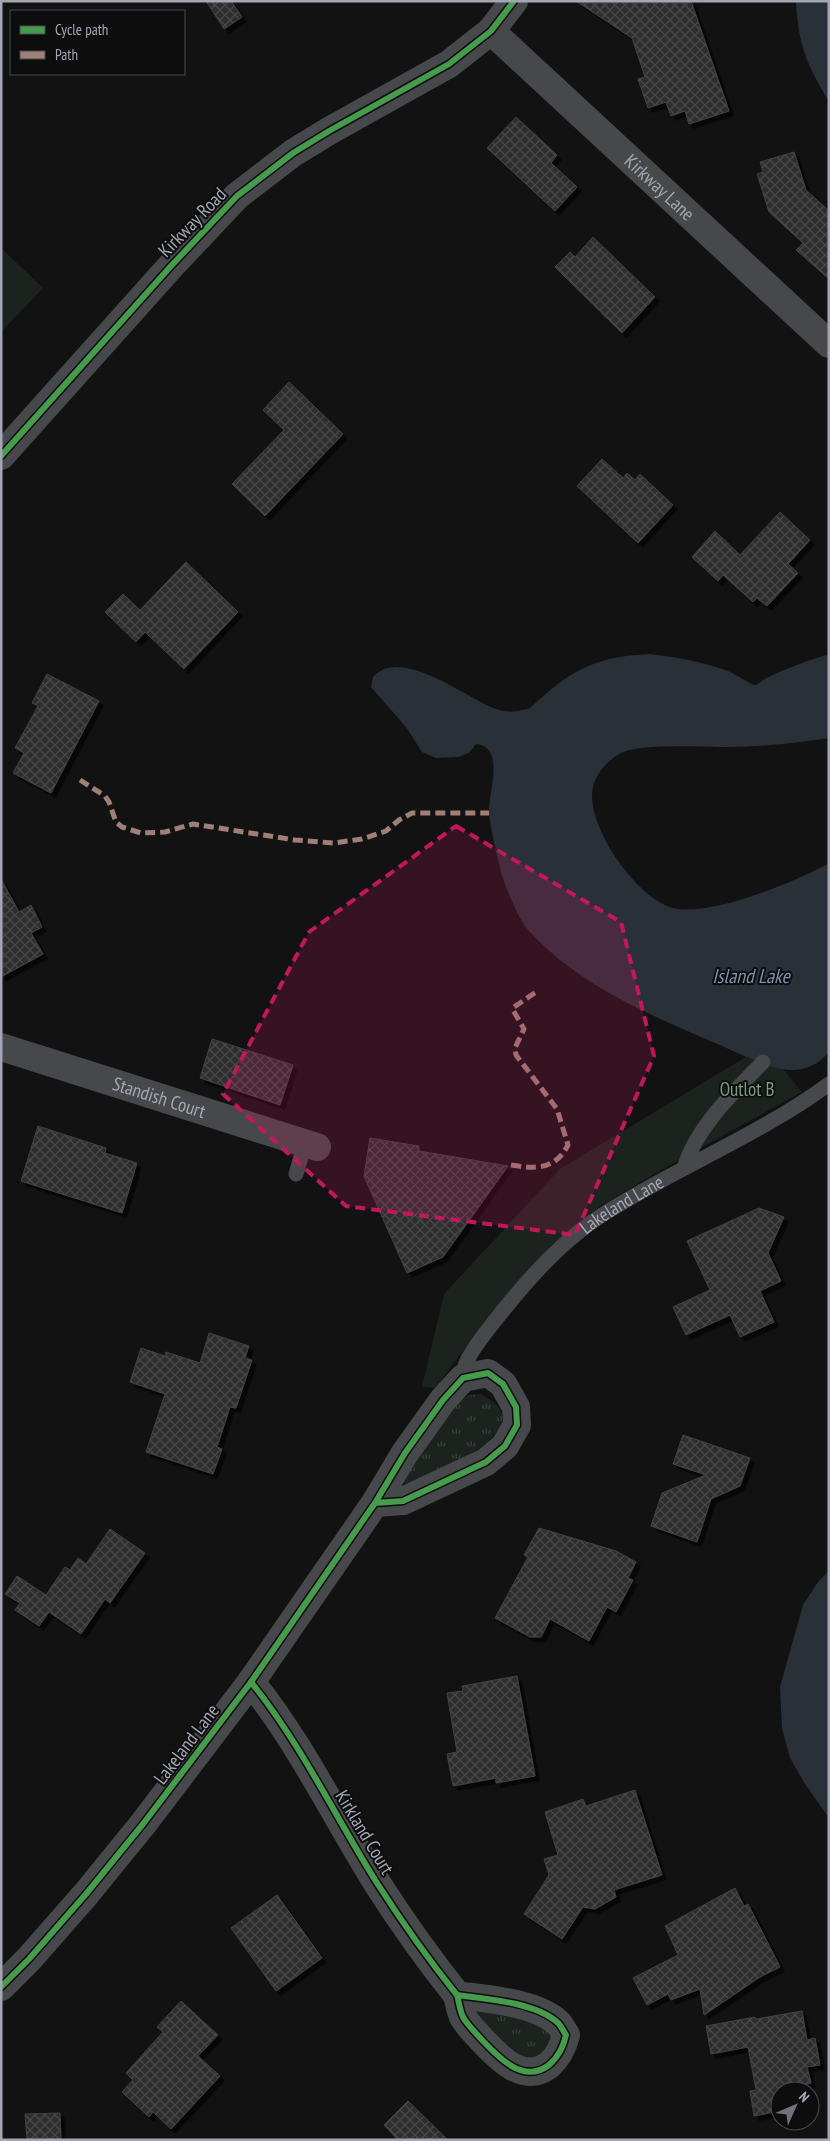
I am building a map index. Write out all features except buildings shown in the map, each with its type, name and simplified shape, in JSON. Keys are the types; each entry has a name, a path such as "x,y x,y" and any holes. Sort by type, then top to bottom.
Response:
{"street":[{"name":"Kirkway Road","path":"1,456 171,266 237,196 293,153 449,64 492,31 514,1"},
{"name":"Kirkway Lane","path":"492,31 829,344"},
{"name":"Standish Court","path":"1,1047 311,1145"},
{"path":"375,1503 403,1502 486,1462 505,1446 517,1425 516,1407 503,1384 488,1374 463,1378"},
{"name":"Lakeland Lane","path":"1,1987 92,1887 143,1824 251,1682 375,1503 405,1453 443,1400 463,1378"},
{"name":"Kirkland Court","path":"251,1682 284,1727 377,1882 424,1955 457,1995"}],"lane":[{"path":"684,1168 688,1155 716,1113 763,1062"},
{"name":"Lakeland Lane","path":"463,1378 466,1363 489,1329 523,1286 559,1249 600,1216 772,1121 829,1084"},
{"path":"296,1174 311,1145"}],"highlighted area":[{"path":"456,826 621,922 654,1056 575,1235 346,1206 223,1094 309,932"}],"green space":[{"path":"1,248 43,288 1,332"},
{"name":"Outlot B","path":"746,1057 783,1069 802,1092 600,1206 551,1246 486,1320 435,1388 422,1387 444,1294 560,1169"},
{"path":"480,1394 498,1407 502,1421 495,1435 480,1448 461,1460 408,1485 404,1483 406,1475 461,1399 470,1395"},
{"path":"477,2009 501,2013 544,2026 552,2038 544,2054 532,2059 511,2052 477,2015"}],"water":[{"path":"796,1 829,1 829,102 805,54 799,30"},
{"name":"Island Lake","path":"650,654 680,658 709,665 731,672 755,685 804,662 829,654 829,738 752,746 672,746 630,750 621,753 608,763 600,772 593,787 593,803 597,821 606,841 618,860 647,893 663,904 678,909 713,907 734,902 797,879 829,863 829,1052 821,1060 806,1068 789,1070 762,1063 665,1021 616,997 593,983 570,968 549,950 529,931 522,921 506,887 489,814 493,773 491,753 485,747 476,744 469,753 458,757 436,758 422,752 406,727 371,687 373,677 385,669 400,667 417,670 434,677 496,709 517,711 530,708 571,675 598,662 613,658"},
{"path":"829,1571 829,1818 805,1784 790,1758 782,1728 780,1687 803,1605 818,1582"}],"marked path":[{"path":"80,780 105,796 116,822 122,827 141,833 165,832 193,824 295,840 334,843 362,839 386,831 399,820 412,813 489,813"},
{"path":"511,1165 544,1166 557,1159 568,1145 557,1109 516,1055 515,1048 524,1029 513,1010 514,1007 539,990"}],"cycle path":[{"path":"1,456 171,266 237,196 293,153 449,64 491,31 514,1"},
{"path":"1,1987 29,1959 86,1894 143,1824 251,1682 375,1503 405,1453 443,1400 463,1378 488,1373 503,1384 516,1407 517,1425 505,1446 486,1462 403,1501 375,1503"},
{"path":"251,1682 302,1755 386,1898 457,1995 509,2002 547,2015 558,2023 566,2035 560,2051 549,2065 540,2070 531,2072 513,2067 497,2055 467,2024 462,2015 457,1995"}]}
